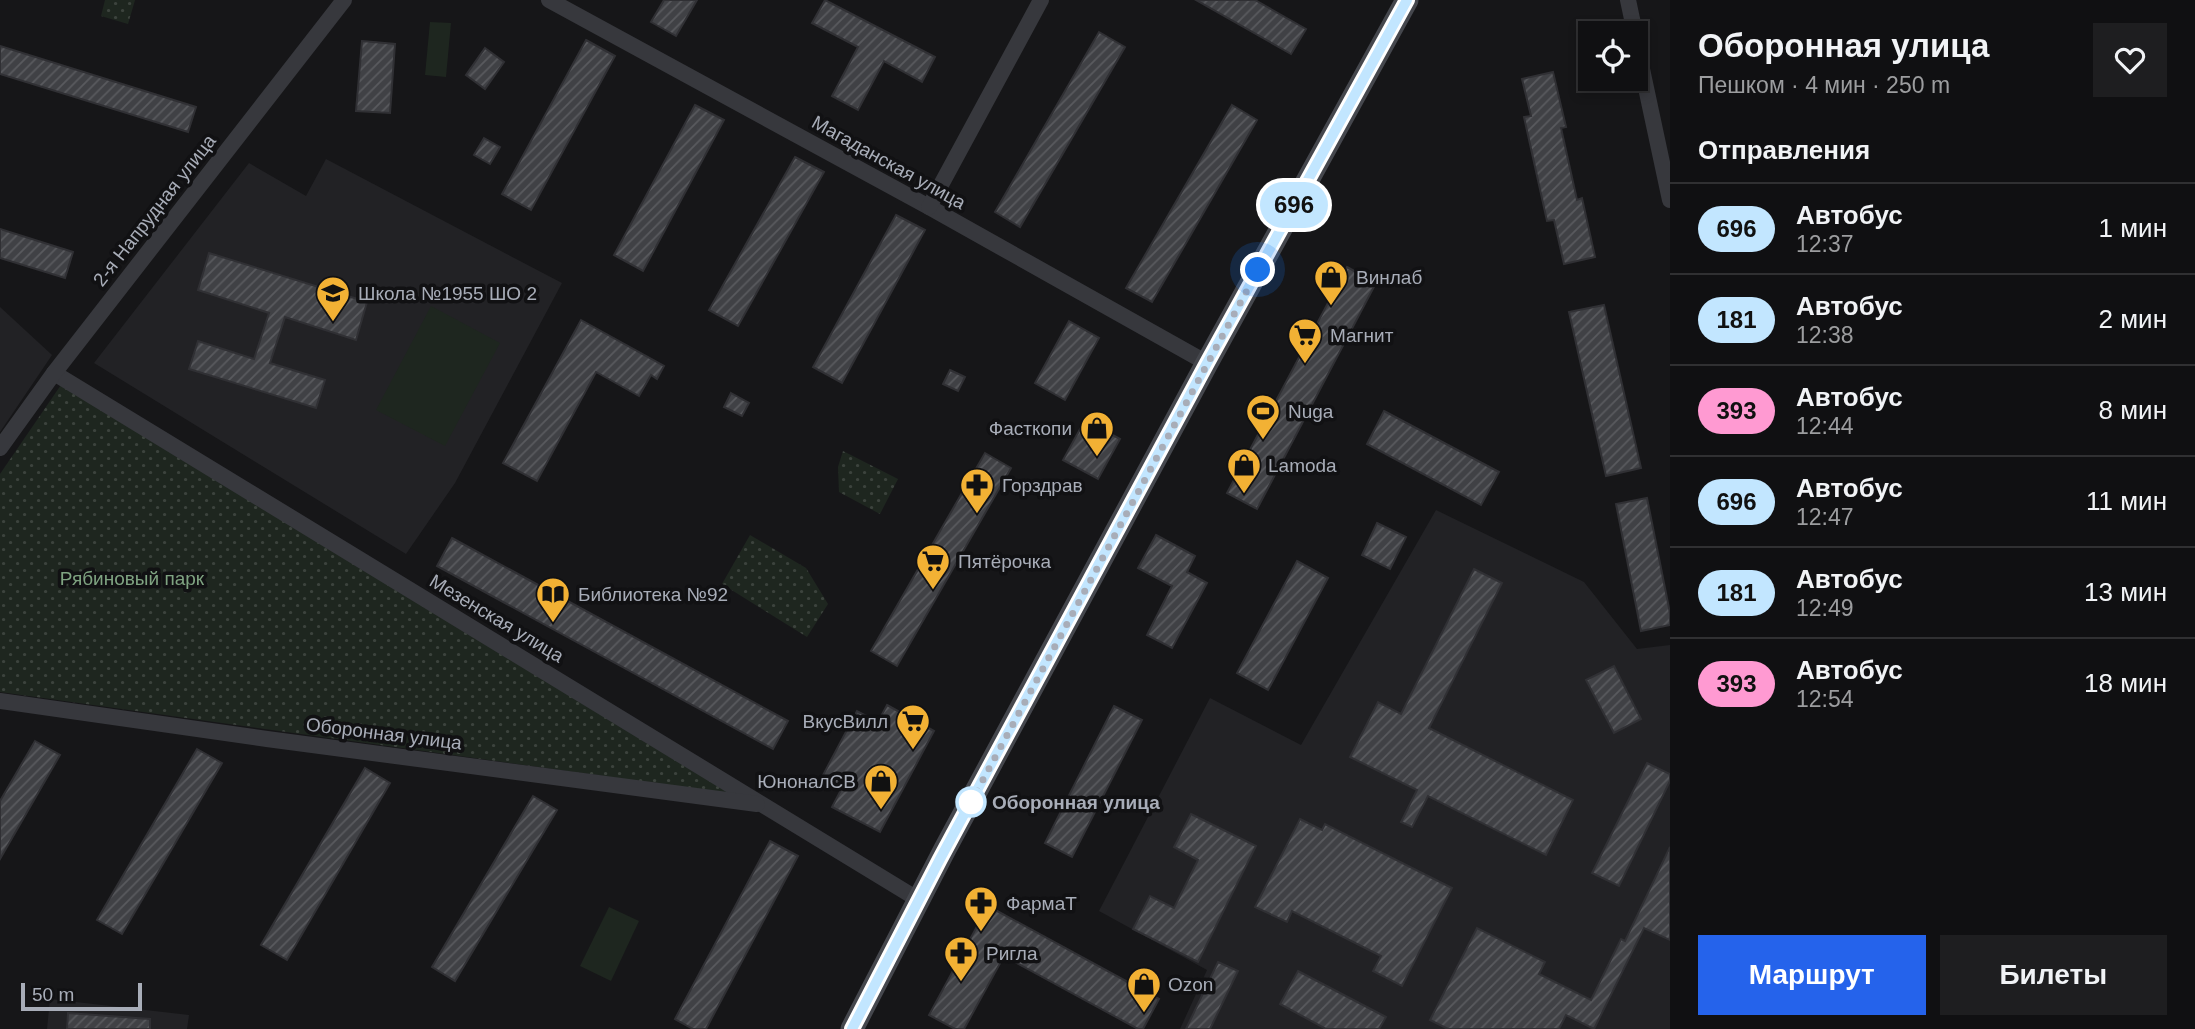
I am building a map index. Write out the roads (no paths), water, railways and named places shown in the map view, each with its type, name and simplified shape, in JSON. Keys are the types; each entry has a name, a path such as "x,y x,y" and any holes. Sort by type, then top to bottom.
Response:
{"main road":[{"path":"852,1029 1207,363 1406,0"}],"street":[{"name":"2-я Напрудная улица","path":"0,448 54,373 344,0"},
{"name":"Магаданская улица","path":"549,0 929,207 1207,363"},
{"path":"929,207 1041,0"},
{"path":"1628,0 1632,21"},
{"path":"1647,91 1670,200"},
{"name":"Мезенская улица","path":"54,373 919,900"},
{"name":"Оборонная улица","path":"0,701 763,805"}],"place":[{"name":"Винлаб","path":"1331,307"},
{"name":"Школа №1955 ШО 2","path":"333,323"},
{"name":"Магнит","path":"1305,365"},
{"name":"Nuga","path":"1263,441"},
{"name":"Фасткопи","path":"1097,458"},
{"name":"Lamoda","path":"1244,495"},
{"name":"Горздрав","path":"977,515"},
{"name":"Пятёрочка","path":"933,591"},
{"name":"Библиотека №92","path":"553,624"},
{"name":"ВкусВилл","path":"913,751"},
{"name":"Оборонная улица","path":"971,802"},
{"name":"ЮноналСВ","path":"881,811"},
{"name":"ФармаТ","path":"981,933"},
{"name":"Ригла","path":"961,983"},
{"name":"Ozon","path":"1144,1014"}],"park label":[{"name":"Рябиновый парк","path":"132,578"}]}
